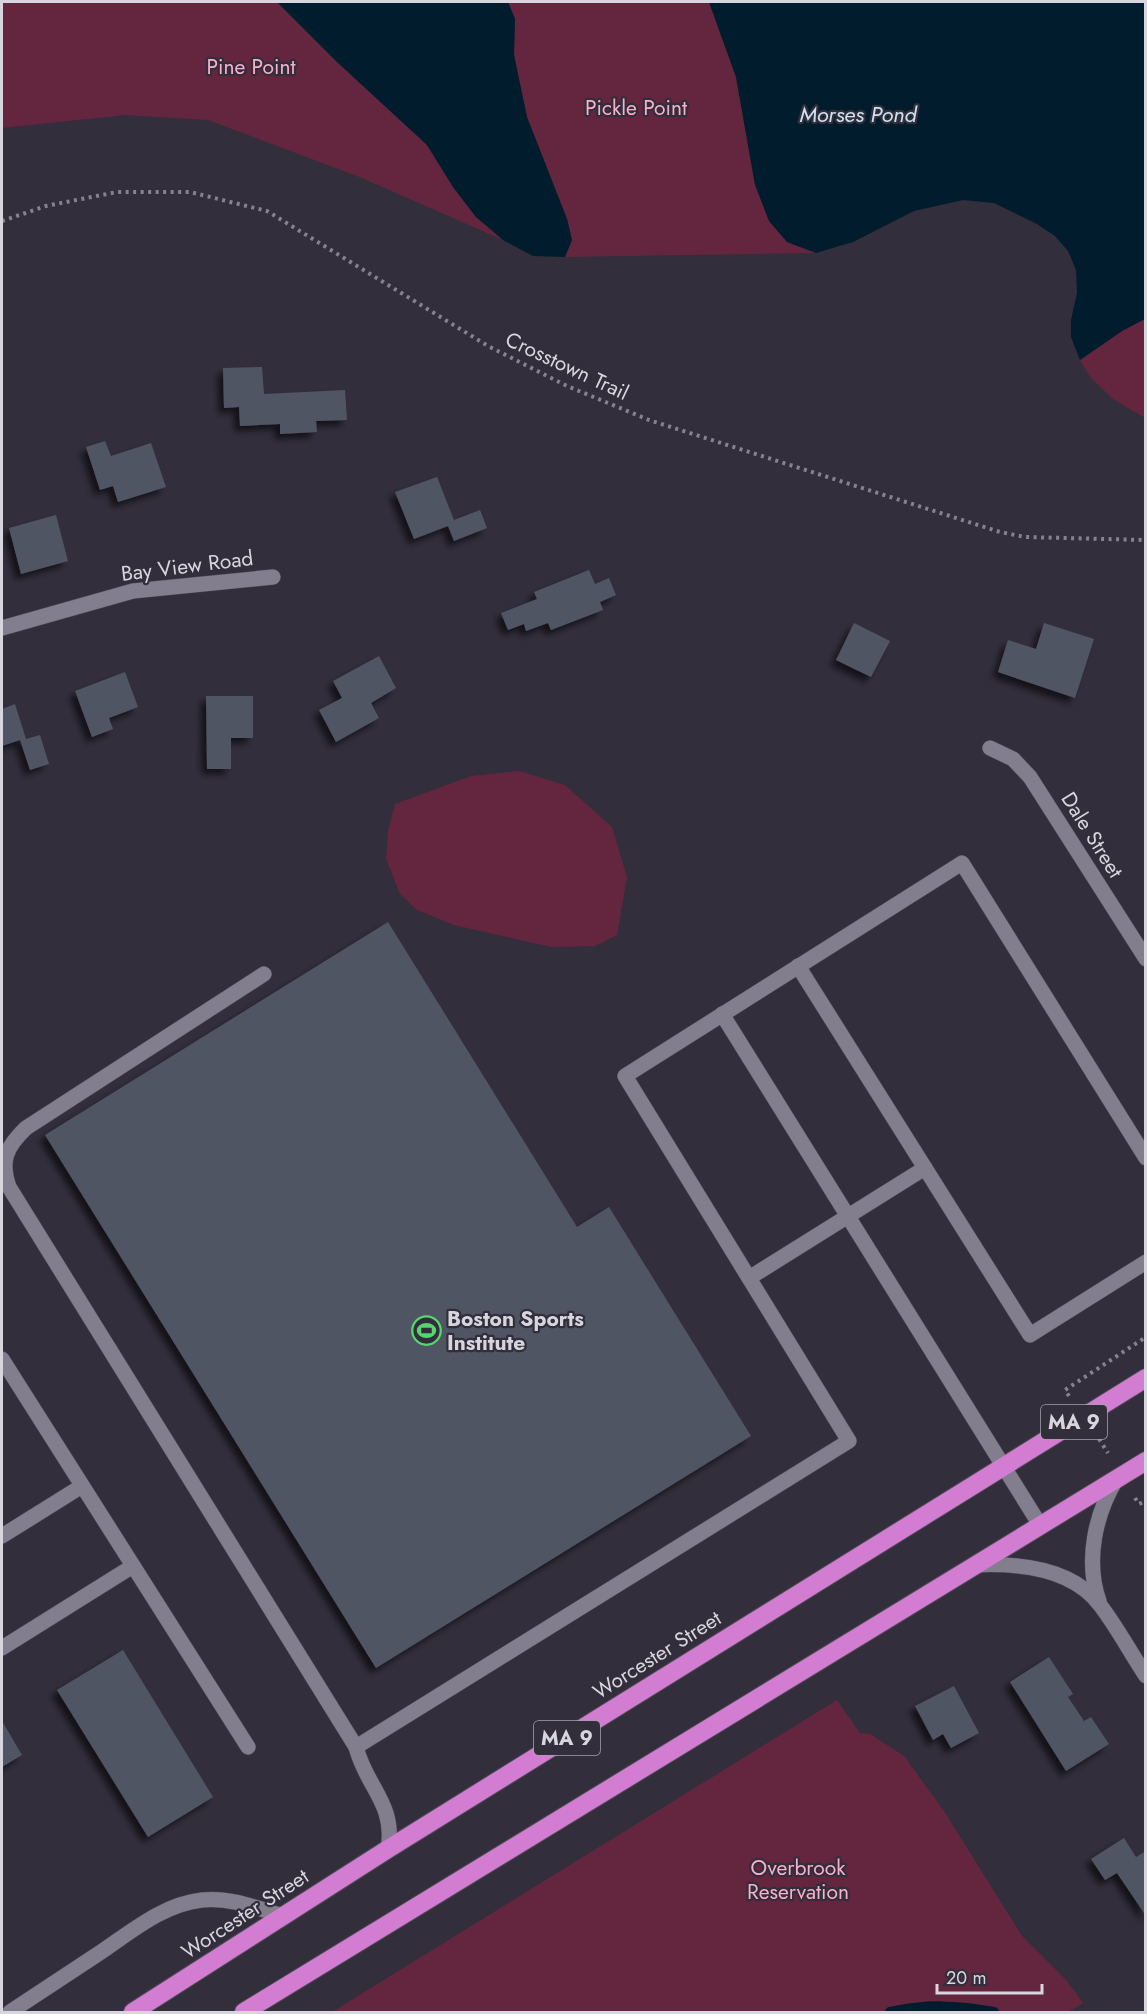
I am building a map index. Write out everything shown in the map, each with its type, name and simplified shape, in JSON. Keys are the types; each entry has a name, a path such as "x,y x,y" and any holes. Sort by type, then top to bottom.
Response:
{"highway":[{"name":"Worcester Street","path":"133,2013 388,1849 1146,1378"},
{"path":"244,2013 1118,1476 1146,1461"}],"street":[{"name":"Bay View Road","path":"2,628 133,591 273,577"},
{"name":"Dale Street","path":"990,748 1013,759 1030,777 1146,959"},
{"path":"356,1747 849,1441 625,1076 962,863 1146,1158"},
{"path":"798,966 1029,1335 1146,1262"},
{"path":"264,974 26,1128 10,1146 2,1167 9,1187 356,1747 360,1763 388,1814 390,1831 388,1849"},
{"path":"722,1014 1040,1525"},
{"path":"749,1278 925,1168"},
{"path":"2,1359 248,1747"},
{"path":"1100,1604 1092,1574 1095,1535 1105,1501 1118,1476"},
{"path":"2,1536 82,1486"},
{"path":"975,1565 1021,1566 1050,1572 1083,1588 1100,1604 1146,1676"},
{"path":"2,1648 133,1566"},
{"path":"10,2013 147,1921 176,1906 220,1899 235,1901 283,1916"}],"path":[{"name":"Crosstown Trail","path":"2,221 46,206 117,192 190,192 267,211 488,346 567,386 649,420 1000,532 1025,537 1146,540"}],"green space":[{"name":"Pine Point","path":"2,2 277,2 336,61 427,145 453,187 476,217 503,240 362,178 208,120 125,115 2,128"},
{"name":"Pickle Point","path":"508,2 709,2 736,77 755,185 787,242 816,253 565,257 572,240 567,219 527,117 514,55 515,19"},
{"path":"1145,319 1145,418 1113,399 1090,377 1080,360 1122,331"},
{"path":"519,771 565,785 612,827 627,877 617,935 595,946 551,947 454,925 417,910 400,894 386,859 388,831 395,804 471,776"},
{"name":"Overbrook Reservation","path":"837,1700 860,1733 870,1734 904,1756 944,1811 1022,1936 1067,1981 1083,2003 1068,2012 332,2012"}],"water":[{"path":"277,2 508,2 515,19 514,55 527,117 567,219 572,240 565,257 533,256 503,240 476,217 453,187 427,145 336,61"},
{"name":"Morses Pond","path":"709,2 1145,2 1145,319 1122,331 1080,360 1071,337 1071,320 1077,293 1076,270 1068,251 1055,236 1037,224 994,203 963,200 914,211 853,242 816,253 787,242 769,221 755,185 736,77"}],"building":[{"path":"262,367 264,394 345,390 347,420 316,421 317,432 280,434 280,424 240,426 239,407 224,408 223,368"},
{"path":"105,441 111,456 151,443 166,487 118,502 113,486 100,490 86,447"},
{"path":"437,477 454,520 480,510 487,528 454,541 448,526 414,539 395,492"},
{"path":"56,515 68,561 21,574 9,528"},
{"path":"589,570 595,584 609,578 616,595 600,602 603,610 551,630 548,623 526,631 524,624 508,630 501,613 537,599 534,592"},
{"path":"854,623 890,641 871,677 836,660"},
{"path":"1044,623 1094,639 1075,698 998,672 1008,640 1036,649"},
{"path":"379,656 396,688 371,703 379,718 336,742 319,710 342,698 333,681"},
{"path":"125,672 138,707 109,718 113,729 92,737 75,691"},
{"path":"206,696 253,696 253,738 231,738 231,769 207,769"},
{"path":"15,704 26,739 40,735 49,764 30,770 20,740 2,746 2,709"},
{"name":"Boston Sports Institute","path":"388,922 577,1227 609,1207 751,1436 376,1668 45,1135"},
{"path":"123,1650 213,1797 148,1837 57,1690"},
{"path":"1049,1657 1073,1694 1068,1697 1084,1721 1091,1717 1109,1744 1066,1771 1010,1682"},
{"path":"954,1686 979,1733 951,1748 943,1734 933,1740 915,1706"},
{"path":"2,1721 22,1755 2,1767"},
{"path":"1124,1838 1136,1857 1146,1851 1146,1916 1117,1873 1105,1880 1091,1859"}],"waterway":[{"path":"890,2012 942,2006 994,2012"}],"place":[{"name":"Boston Sports Institute","path":"426,1331"}]}
